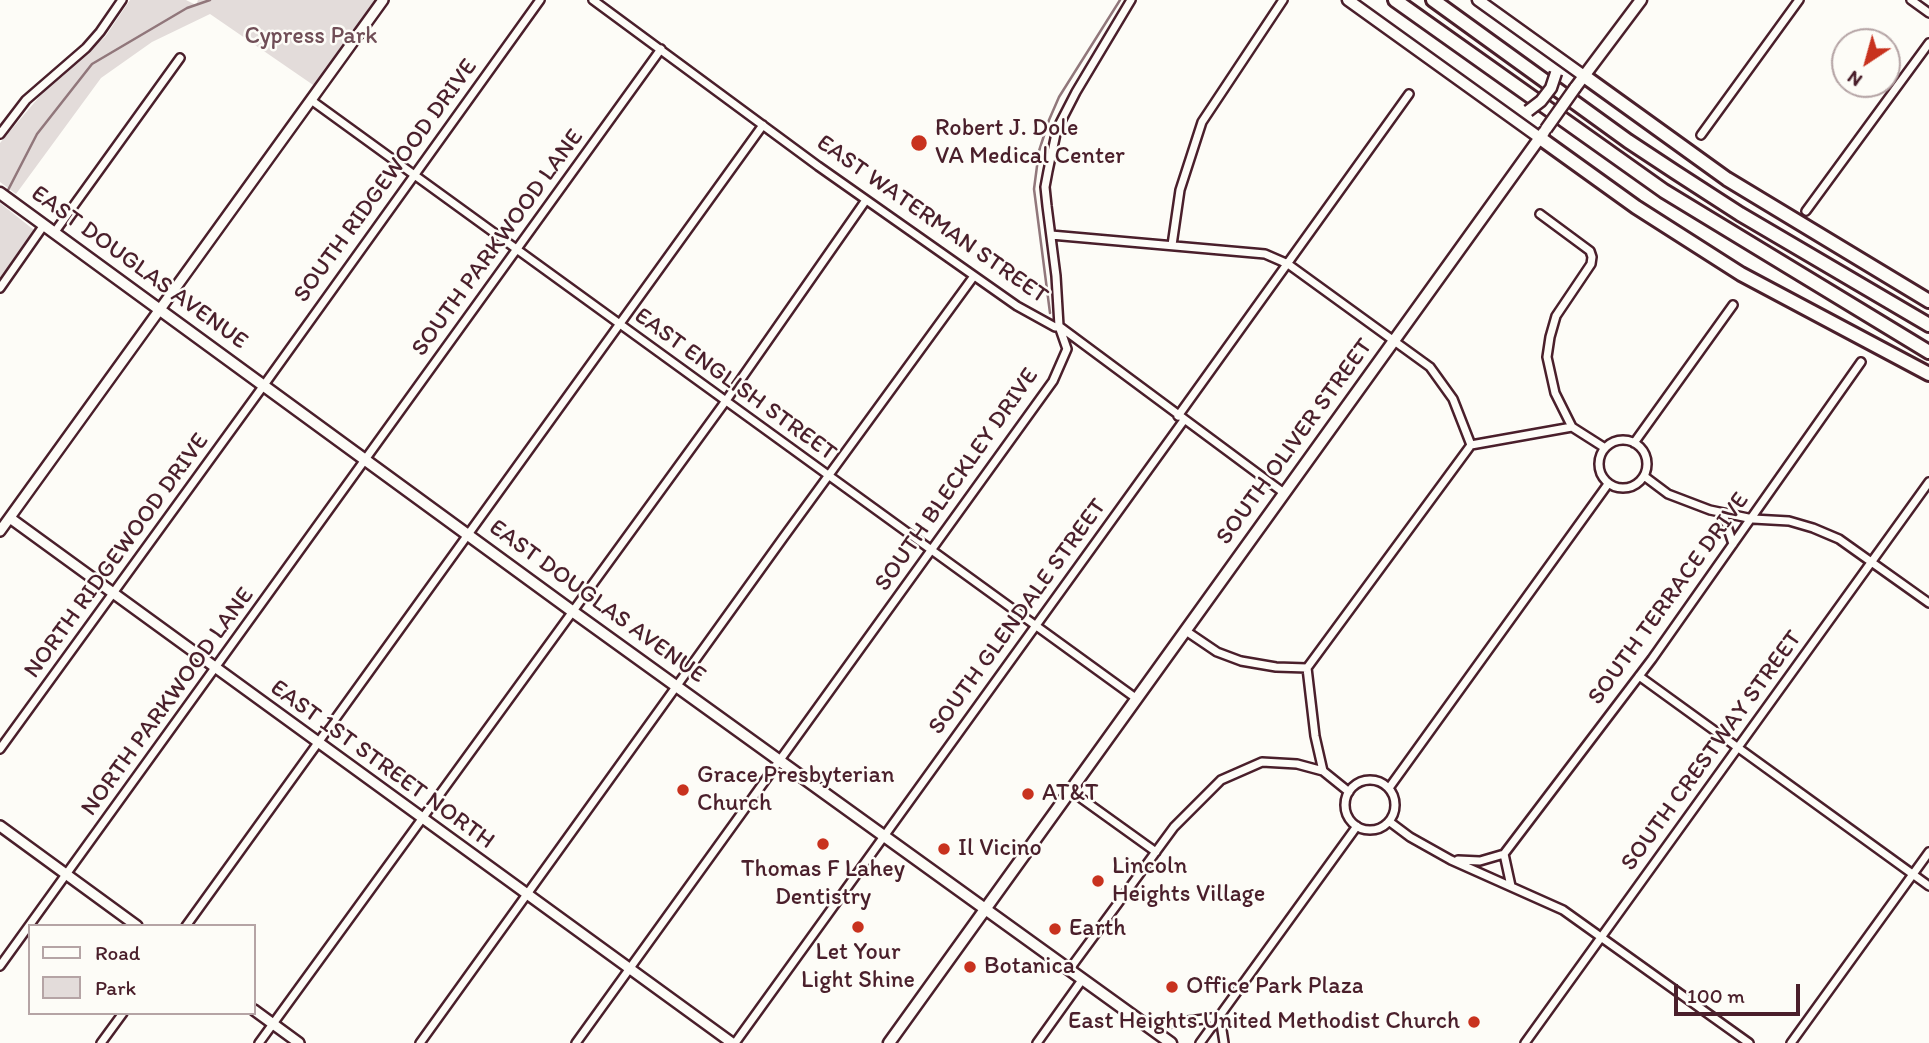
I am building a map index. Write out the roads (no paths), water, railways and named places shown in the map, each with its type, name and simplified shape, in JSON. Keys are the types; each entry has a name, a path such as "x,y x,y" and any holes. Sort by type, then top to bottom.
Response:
{"highway":[{"path":"1395,0 1664,191 1929,352"},
{"path":"1433,0 1685,179 1929,325"},
{"path":"1584,76 1727,178 1929,301"},
{"path":"1543,133 1636,207 1716,259 1929,374"}],"main road":[{"path":"1348,0 1502,111 1543,133"},
{"name":"SOUTH OLIVER STREET","path":"889,1043 1641,0"},
{"path":"1481,1 1584,76"},
{"path":"1502,111 1528,111 1541,101 1551,88 1556,73 1547,50"},
{"name":"EAST DOUGLAS AVENUE","path":"0,193 572,611 1171,1043"}],"street":[{"path":"0,134 26,100 86,48 122,0"},
{"path":"0,531 383,0"},
{"name":"SOUTH RIDGEWOOD DRIVE","path":"264,385 540,0"},
{"name":"EAST WATERMAN STREET","path":"593,0 974,276 1017,306 1051,325 1059,326 1284,493"},
{"name":"SOUTH BLECKLEY DRIVE","path":"576,1043 1053,381 1067,349 1059,326 1045,187 1058,129 1076,92 1131,0"},
{"path":"1172,245 1180,190 1202,122 1283,0"},
{"path":"1701,135 1799,0"},
{"path":"1911,0 1929,13"},
{"path":"1806,211 1929,43"},
{"name":"SOUTH PARKWOOD LANE","path":"366,460 661,50"},
{"path":"54,233 180,58"},
{"name":"SOUTH GLENDALE STREET","path":"734,1043 884,837 1409,94"},
{"name":"EAST ENGLISH STREET","path":"312,100 1137,699"},
{"path":"187,924 763,125"},
{"path":"259,1043 725,402 866,200"},
{"path":"1540,214 1590,251 1592,257 1591,264 1556,316 1547,357 1555,393 1572,427 1605,448"},
{"path":"0,288 44,225"},
{"path":"1051,235 1265,254 1289,264 1430,367 1453,399 1471,445"},
{"path":"420,1043 974,276"},
{"path":"1634,443 1732,305"},
{"name":"SOUTH TERRACE DRIVE","path":"1504,854 1639,676 1861,362"},
{"name":"NORTH RIDGEWOOD DRIVE","path":"0,749 264,385"},
{"path":"1323,771 1315,736 1307,668 1471,445 1572,427"},
{"path":"1618,440 1634,443 1644,452 1647,460 1644,477 1630,487 1608,484 1599,464 1605,448 1618,440"},
{"name":"NORTH PARKWOOD LANE","path":"30,924 366,460"},
{"path":"1644,477 1668,494 1723,514 1789,522 1839,539 1929,603"},
{"name":"SOUTH CRESTWAY STREET","path":"1525,1043 1929,482"},
{"path":"1389,788 1608,484"},
{"path":"1723,514 1733,544"},
{"name":"EAST 1ST STREET NORTH","path":"10,517 734,1043"},
{"path":"1186,631 1217,652 1241,661 1276,667 1307,668"},
{"path":"1639,676 1929,886"},
{"path":"1069,970 1174,827 1221,780 1262,762 1297,764 1323,771 1349,792"},
{"path":"1377,781 1389,788 1396,806 1390,822 1373,831 1357,826 1348,817 1345,809 1349,792 1360,782 1377,781"},
{"path":"1071,791 1156,852"},
{"path":"1390,822 1410,837 1451,860 1563,910 1749,1043"},
{"path":"0,826 134,924"},
{"path":"1200,1043 1357,826"},
{"path":"1791,1043 1929,852"},
{"path":"1451,860 1480,861 1504,854 1511,886"},
{"name":"NORTH PARKWOOD LANE","path":"0,966 28,927"},
{"path":"1037,1043 1082,980"},
{"path":"256,1012 299,1043"},
{"path":"101,1043 122,1015"},
{"path":"1148,1027 1220,1017"},
{"path":"1220,1017 1224,1043"}],"waterway":[{"path":"6,194 37,134 92,64 187,8 210,0"},
{"path":"1050,313 1034,189 1039,151 1059,97 1120,0"}],"place":[{"name":"Robert J. Dole VA Medical Center","path":"919,143"},
{"name":"Grace Presbyterian Church","path":"683,790"},
{"name":"AT&T","path":"1028,794"},
{"name":"Thomas F Lahey Dentistry","path":"823,844"},
{"name":"Il Vicino","path":"944,849"},
{"name":"Lincoln Heights Village","path":"1098,881"},
{"name":"Let Your Light Shine","path":"858,927"},
{"name":"Earth","path":"1055,929"},
{"name":"Botanica","path":"970,967"},
{"name":"Office Park Plaza","path":"1172,987"},
{"name":"East Heights United Methodist Church","path":"1474,1022"}],"park label":[{"name":"Cypress Park","path":"311,37"}]}
